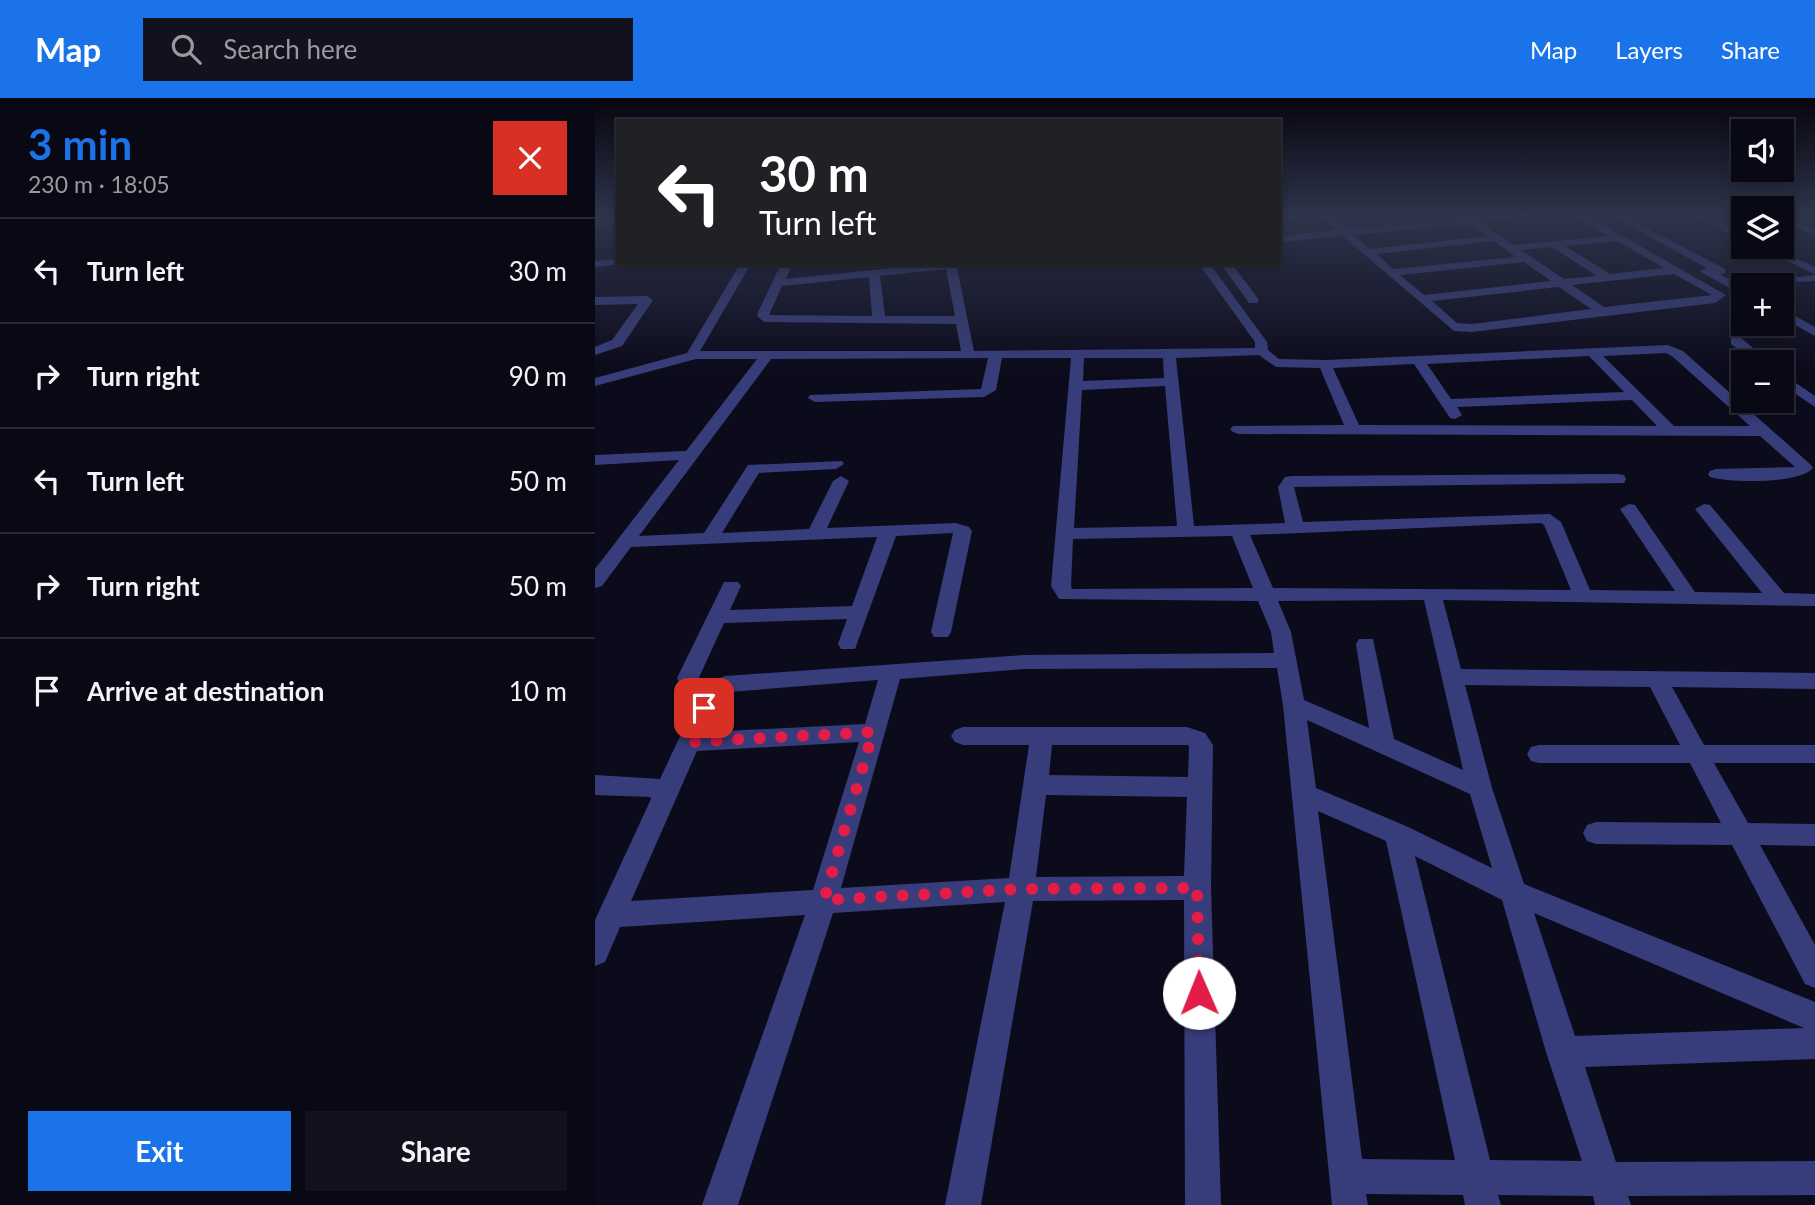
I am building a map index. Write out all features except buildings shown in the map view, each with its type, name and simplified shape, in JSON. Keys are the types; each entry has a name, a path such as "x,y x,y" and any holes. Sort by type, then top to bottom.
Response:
{"street":[{"path":"696,355 693,352 695,348 744,267"},
{"path":"786,267 764,312 763,316 768,319 963,320"},
{"path":"779,283 945,267"},
{"path":"951,267 968,353"},
{"path":"1206,267 1261,342 1262,351 1276,363 1325,364 1659,348 1673,351 1803,464 1804,470 1789,474 1716,474"},
{"path":"1228,267 1253,300"},
{"path":"1387,267 1449,325 1462,328 1720,298 1717,293 1670,267"},
{"path":"1393,272 1448,267"},
{"path":"1537,267 1602,312"},
{"path":"1590,267 1608,278"},
{"path":"1704,267 1731,280"},
{"path":"1708,267 1731,279"},
{"path":"1422,299 1676,270"},
{"path":"874,274 879,320"},
{"path":"1794,280 1815,278"},
{"path":"1794,286 1815,284"},
{"path":"595,301 637,298 647,300 617,343 595,352"},
{"path":"1794,311 1815,322"},
{"path":"1794,320 1815,332"},
{"path":"1736,341 1748,350"},
{"path":"1076,379 1171,368 1262,351"},
{"path":"1592,352 1670,430"},
{"path":"815,398 984,393 989,390 996,353"},
{"path":"595,382 696,355 1078,353 1171,368"},
{"path":"1078,353 1061,586 1066,594 1432,594 1815,600"},
{"path":"595,582 766,356"},
{"path":"1418,360 1463,429"},
{"path":"1325,364 1353,430"},
{"path":"1171,368 1186,530"},
{"path":"1794,382 1815,384"},
{"path":"1794,386 1815,403"},
{"path":"1448,403 1635,396"},
{"path":"1238,429 1763,431"},
{"path":"595,460 692,455"},
{"path":"710,538 754,468 839,473 817,533"},
{"path":"1296,528 1286,487 1291,481 1618,479"},
{"path":"1629,509 1689,597"},
{"path":"1704,509 1778,599"},
{"path":"1066,534 1544,518 1552,522 1583,596"},
{"path":"627,542 956,527 963,531 941,632"},
{"path":"848,644 889,529"},
{"path":"1239,530 1265,596 1278,620 1287,660 1348,1190 1609,1192 1815,1178"},
{"path":"688,678 731,586"},
{"path":"1432,594 1480,788 1562,1052 1609,1192"},
{"path":"716,617 860,612"},
{"path":"1366,644 1383,745"},
{"path":"595,952 712,691 718,686 1024,662 1287,660"},
{"path":"720,1205 824,900 891,673"},
{"path":"1454,677 1815,681"},
{"path":"1657,679 1815,974"},
{"path":"1294,705 1480,788"},
{"path":"689,742 873,732"},
{"path":"963,1205 1021,889 1042,735"},
{"path":"963,736 1187,736 1197,739 1201,745 1197,888 1203,1205"},
{"path":"1539,754 1815,754"},
{"path":"595,785 655,787 661,792 663,799"},
{"path":"1035,785 1201,787"},
{"path":"1302,793 1397,834 1511,891 1815,1017"},
{"path":"1596,833 1815,835"},
{"path":"1397,834 1480,1191"},
{"path":"611,915 1021,889 1197,888"},
{"path":"1562,1052 1815,1043"}],"route":[{"path":"704,708 689,742 873,732 824,900 1021,889 1197,888 1199,993"}]}
